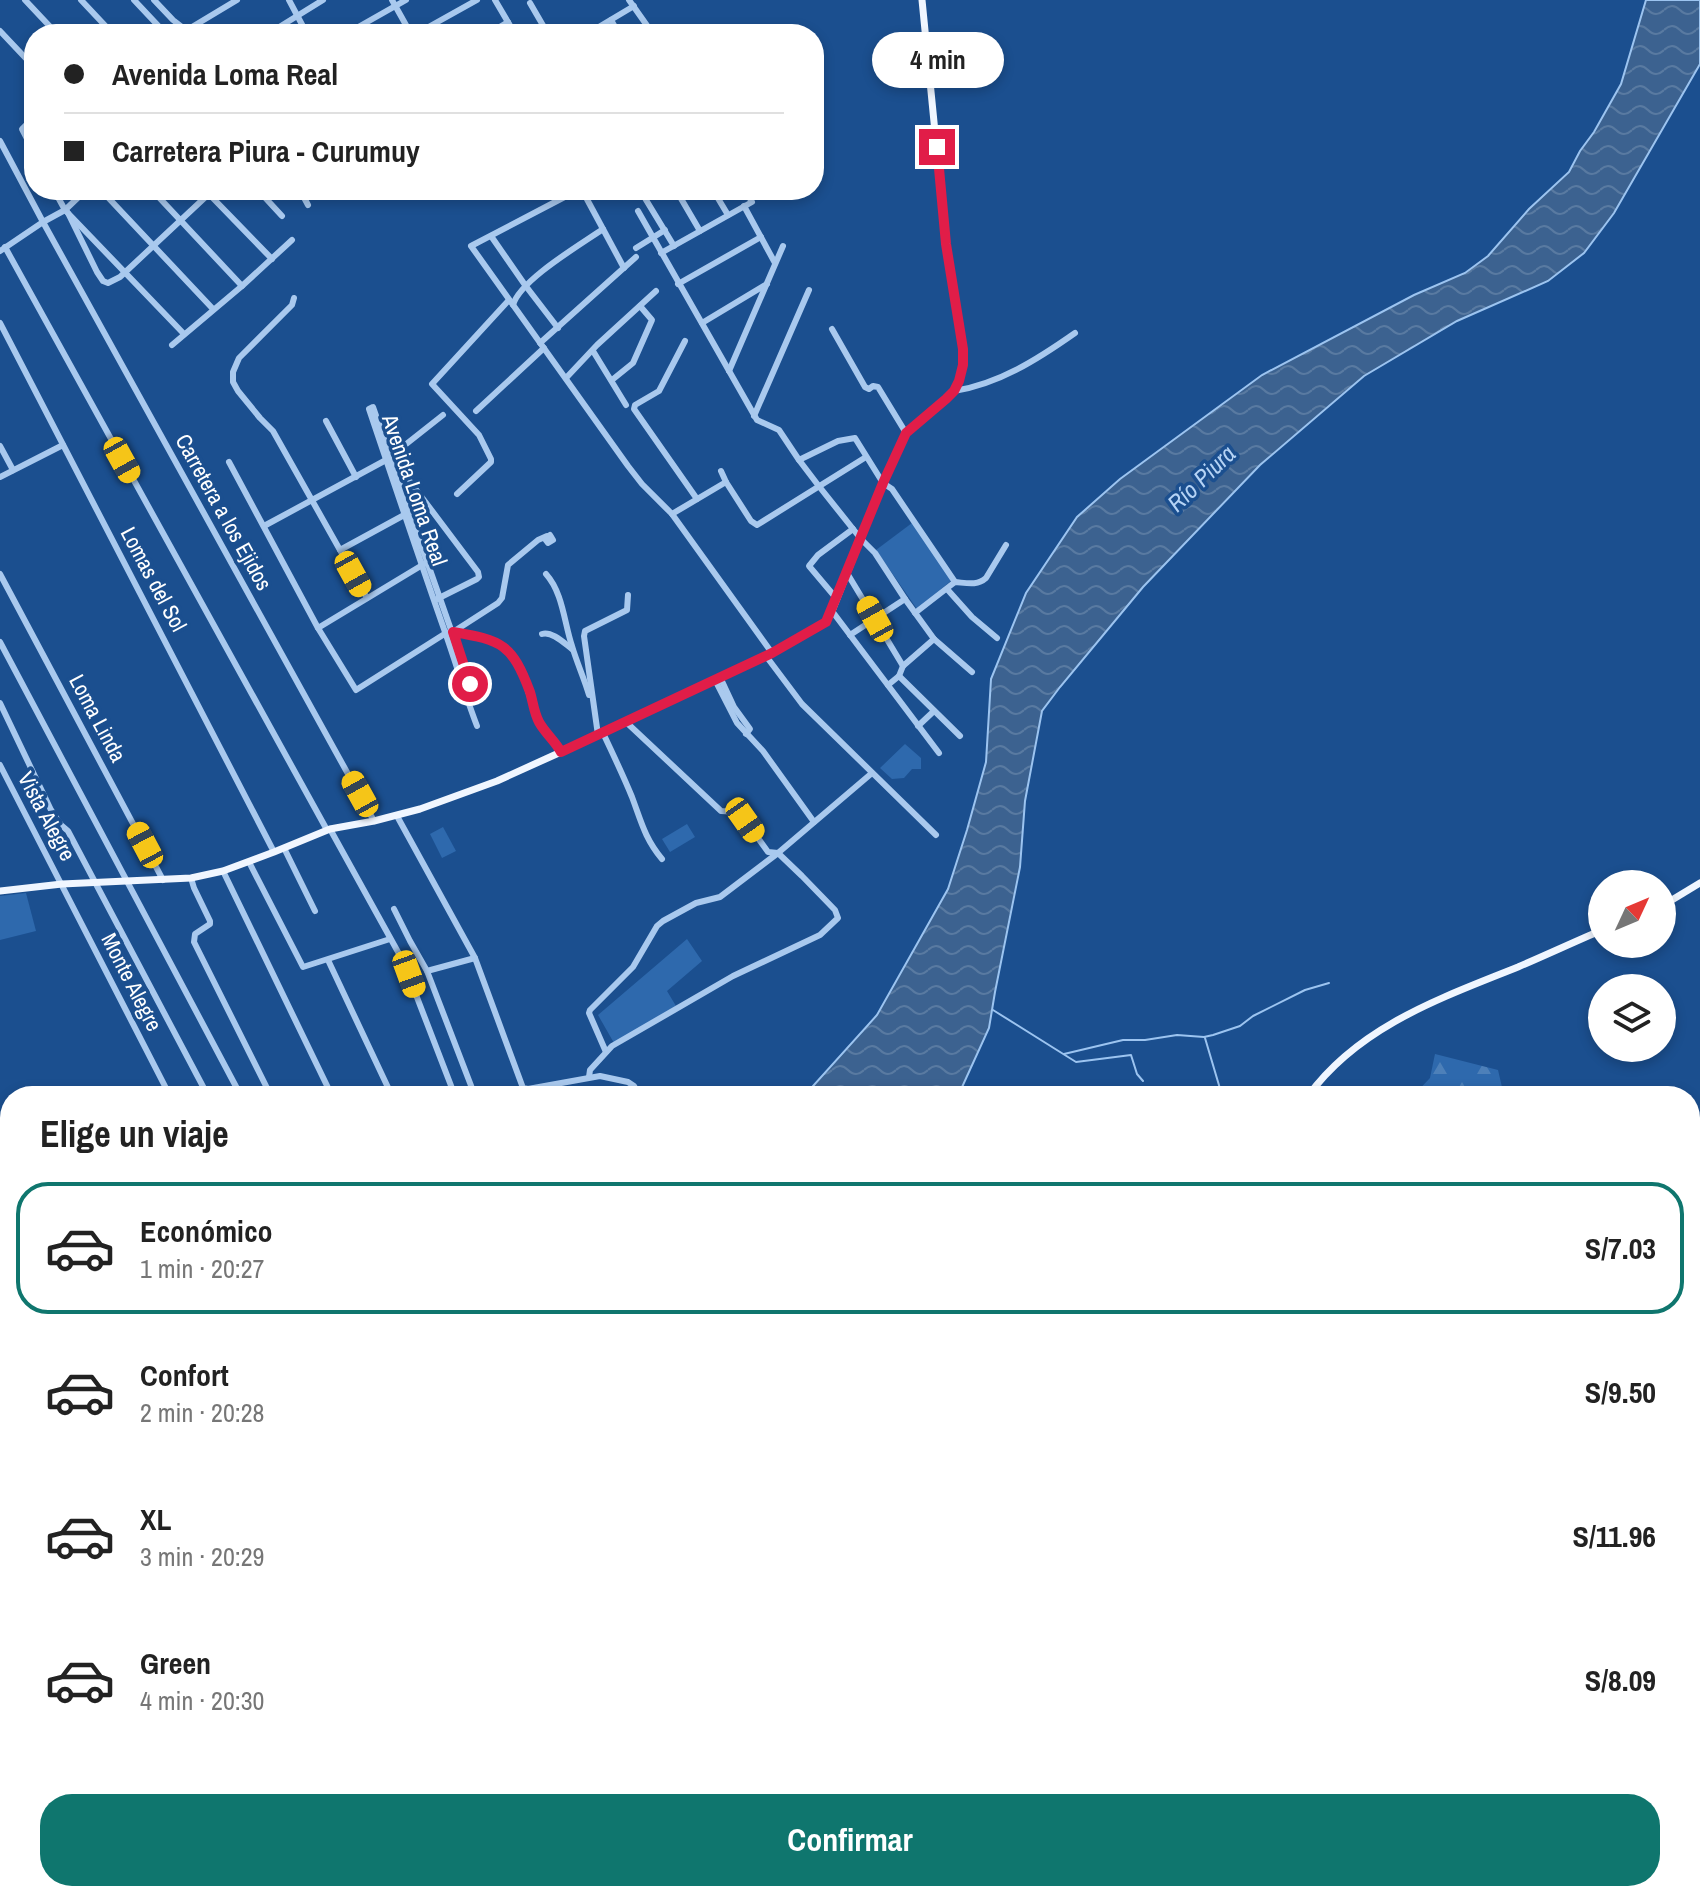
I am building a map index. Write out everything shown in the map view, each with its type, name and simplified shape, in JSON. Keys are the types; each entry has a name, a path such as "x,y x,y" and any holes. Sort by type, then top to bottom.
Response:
{"main road":[{"path":"0,891 62,884 191,878 249,862 329,830 397,816 497,781 769,654 822,626 832,611 906,433 954,391 963,365 946,244 922,0"},
{"path":"1676,898 1700,883"},
{"path":"1316,1086 1351,1051 1399,1019 1463,988 1588,936"}],"street":[{"path":"25,0 48,24"},
{"path":"81,0 104,24"},
{"path":"134,0 157,24"},
{"path":"154,0 178,24"},
{"path":"201,24 237,0"},
{"path":"289,0 302,24"},
{"path":"285,24 323,0"},
{"path":"361,24 394,3 406,0"},
{"path":"433,24 477,0"},
{"path":"495,0 508,22 505,24"},
{"path":"394,3 408,24"},
{"path":"530,3 542,24"},
{"path":"601,24 632,3 646,24"},
{"path":"610,19 613,24"},
{"path":"0,31 24,56"},
{"name":"Carretera a los Ejidos","path":"0,141 24,186"},
{"name":"Carretera a los Ejidos","path":"31,200 374,821"},
{"path":"60,200 101,279 108,283 120,277 201,200"},
{"path":"77,200 67,212 43,222 3,249 409,974 451,1086"},
{"path":"110,200 213,309"},
{"path":"162,200 242,286"},
{"path":"217,200 272,259"},
{"path":"267,200 282,216"},
{"path":"305,200 308,205"},
{"path":"561,200 471,246 628,466 672,514 802,704 936,835"},
{"path":"586,200 624,268"},
{"path":"646,200 674,246"},
{"path":"682,200 700,231"},
{"path":"719,200 728,215"},
{"path":"661,253 751,200"},
{"path":"649,205 637,212 754,416 761,423 779,430 818,485 875,553 934,639 972,672"},
{"path":"744,206 776,263"},
{"path":"67,212 184,334"},
{"path":"457,494 491,459 479,435 432,384 525,285 603,229"},
{"path":"636,248 665,230"},
{"path":"491,236 558,328"},
{"path":"678,284 761,237"},
{"path":"172,345 292,240"},
{"path":"728,371 783,246"},
{"path":"476,411 558,328 636,257"},
{"path":"702,323 768,284"},
{"path":"754,416 809,290"},
{"path":"566,378 656,291"},
{"path":"294,298 292,305 239,358 233,372 233,382 251,408 273,431 367,598"},
{"path":"612,380 633,363 652,320 640,306"},
{"name":"Lomas del Sol","path":"0,323 274,852"},
{"path":"832,329 865,387 878,387 906,433"},
{"path":"954,391 971,388 1013,371 1039,358 1075,333"},
{"path":"685,341 659,391 635,405 634,409 697,499"},
{"path":"593,351 626,405"},
{"name":"Avenida Loma Real","path":"389,459 369,409 373,407 424,564 470,684 465,691 477,726"},
{"path":"264,526 389,459 443,415"},
{"path":"326,421 356,477"},
{"path":"799,460 838,441 855,438 883,483 892,489 955,582"},
{"path":"0,477 63,445"},
{"path":"0,446 13,470"},
{"path":"721,471 751,521 757,525 866,457"},
{"path":"389,459 478,572 477,579 437,599"},
{"path":"229,462 318,628 356,690 499,602 508,565 538,540 547,539"},
{"path":"672,514 726,482"},
{"path":"340,550 407,514"},
{"path":"836,598 809,566 818,555 853,529"},
{"path":"915,613 955,582 974,584 982,581 1006,545"},
{"path":"318,628 424,564"},
{"path":"847,573 903,666"},
{"name":"Loma Linda","path":"0,574 163,880"},
{"path":"546,574 556,588 600,734 632,797 642,828 662,859"},
{"path":"947,589 972,617 997,638"},
{"path":"595,718 585,631 627,610 628,595"},
{"path":"850,635 905,599"},
{"path":"832,611 939,753"},
{"path":"449,633 485,638 503,646 512,655 529,690 537,720 553,737 561,752"},
{"path":"542,634 552,635 572,649"},
{"path":"888,685 899,676 903,666 934,639"},
{"path":"0,642 236,1086"},
{"path":"899,676 960,736"},
{"path":"718,678 746,734 763,751 814,822"},
{"path":"0,703 51,810 68,831 203,1086"},
{"path":"918,726 934,711"},
{"path":"589,1077 590,1070 612,1046 733,976 820,935 836,921 837,912 778,853 768,852 739,812 721,811 626,722"},
{"name":"Vista Alegre","path":"0,765 62,884"},
{"path":"606,1052 590,1010 633,967 657,926 696,903 720,897 778,853 872,773"},
{"path":"397,816 475,958 522,1086"},
{"path":"284,848 315,911"},
{"path":"249,862 301,966 306,968 390,939"},
{"path":"223,871 327,1086"},
{"path":"191,878 210,921 195,934 195,945 266,1086"},
{"name":"Monte Alegre","path":"62,884 165,1086"},
{"path":"394,909 427,971 471,1086"},
{"path":"427,971 475,958"},
{"path":"328,960 387,1086"},
{"path":"547,1086 600,1076 634,1086"}],"green space":[{"path":"912,523 952,580 917,609 876,550"},
{"path":"905,744 921,758 921,769 912,769 904,778 892,779 880,768"},
{"path":"687,824 695,837 670,852 662,839"},
{"path":"443,827 456,851 442,858 430,834"},
{"path":"26,893 36,931 0,940 0,896"},
{"path":"687,939 702,961 667,991 676,1006 614,1043 598,1015"},
{"path":"1435,1054 1498,1070 1502,1086 1422,1086 1430,1078"}],"water":[{"name":"Río Piura","path":"1646,0 1700,0 1700,64 1614,213 1584,253 1548,281 1457,321 1364,376 1260,465 1143,587 1042,711 1025,801 1020,867 989,1028 963,1086 813,1086 877,1015 948,889 986,762 991,679 1026,593 1077,517 1120,479 1262,375 1414,295 1465,273 1488,256 1529,209 1569,172 1621,84"}],"waterway":[{"path":"1064,1054 1123,1040 1213,1035 1240,1026 1253,1016 1305,990 1329,983"},
{"path":"993,1010 1076,1062 1131,1055 1137,1074 1143,1081"},
{"path":"1205,1038 1219,1086"}],"route":[{"path":"470,684 453,632 485,638 503,646 512,655 529,690 537,720 553,737 561,752 772,653 826,622 906,433 954,391 963,365 946,244 937,147"}]}
